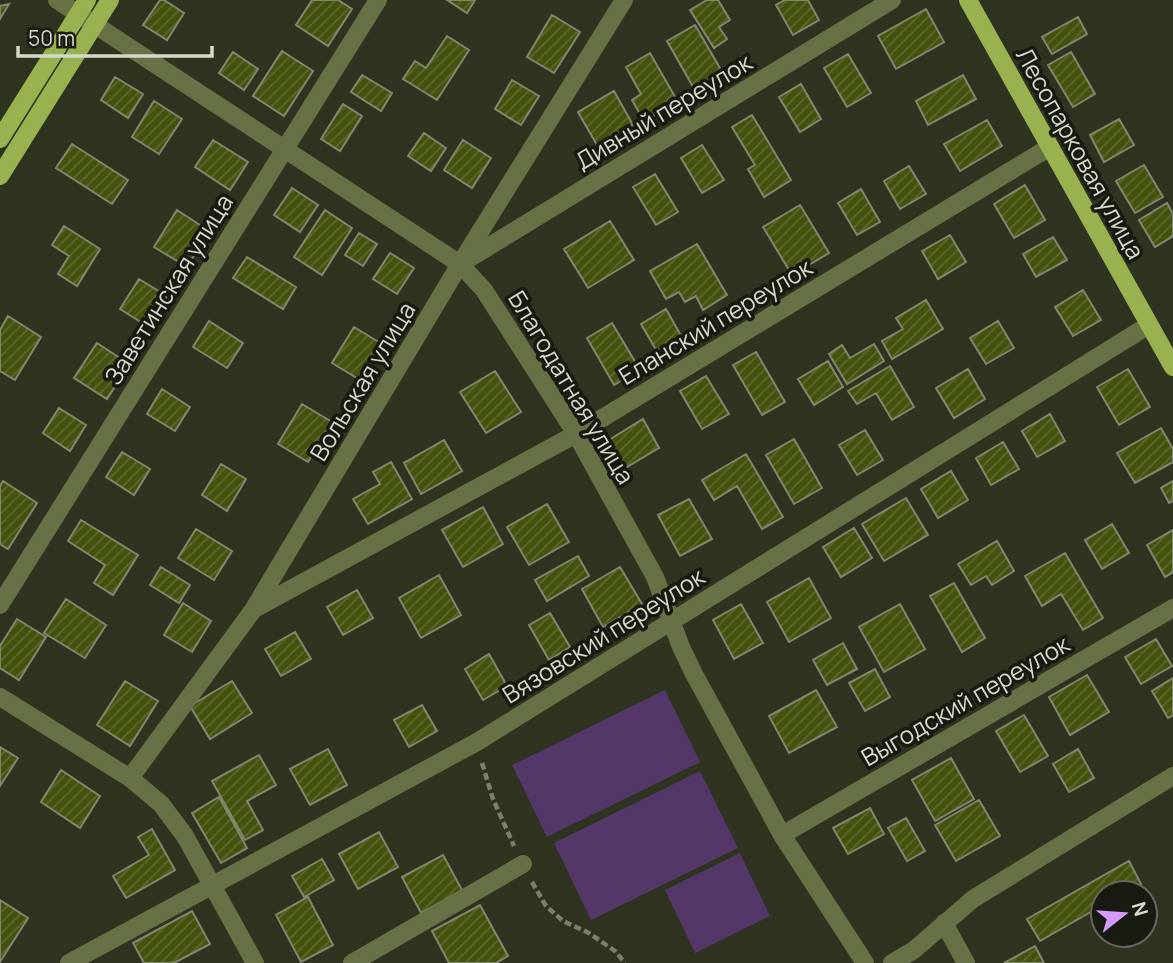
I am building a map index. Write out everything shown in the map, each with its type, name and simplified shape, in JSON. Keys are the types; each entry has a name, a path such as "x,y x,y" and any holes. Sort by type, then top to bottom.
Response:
{"main road":[{"path":"0,176 110,0"},
{"name":"Лесопарковая улица","path":"968,0 1173,368"},
{"path":"0,139 83,6"}],"street":[{"name":"Благодатная улица","path":"57,0 83,6 96,23 460,264 484,290 576,434 655,577 694,674 782,835 866,963"},
{"name":"Заветинская улица","path":"0,605 379,0"},
{"name":"Вольская улица","path":"130,778 253,610 460,264 624,0"},
{"name":"Дивный переулок","path":"460,264 892,0"},
{"name":"Еланский переулок","path":"253,610 576,434 1050,147"},
{"name":"Вязовский переулок","path":"69,963 477,742 1149,325"},
{"name":"Выгодский переулок","path":"782,835 1173,608"},
{"path":"0,697 130,778 161,804 185,836 254,963"},
{"path":"892,963 917,957 944,923 973,899 1173,776"},
{"path":"352,963 523,864"},
{"path":"944,923 966,963"}],"shaded area":[{"path":"665,690 700,762 547,837 512,765"},
{"path":"700,771 738,848 591,920 554,843"},
{"path":"740,853 770,916 695,953 665,890"}],"building":[{"path":"160,0 184,13 167,40 143,25"},
{"path":"312,0 338,0 352,9 328,46 296,25"},
{"path":"447,0 475,0 467,13"},
{"path":"707,0 718,0 730,20 719,27 727,39 714,48 690,10"},
{"path":"785,0 808,0 819,20 793,35 776,5"},
{"path":"9,4 0,19 0,6"},
{"path":"926,9 944,42 896,69 878,36"},
{"path":"552,15 580,32 554,73 527,57"},
{"path":"1078,17 1087,34 1052,54 1042,37"},
{"path":"695,25 724,75 696,92 667,41"},
{"path":"447,36 469,50 437,100 403,79 415,61 426,68"},
{"path":"282,51 313,71 284,116 253,96"},
{"path":"233,52 258,69 244,90 219,73"},
{"path":"1071,52 1095,94 1073,107 1048,65"},
{"path":"650,53 678,102 644,121 632,100 641,94 626,67"},
{"path":"848,54 871,93 847,107 824,68"},
{"path":"362,75 392,93 381,111 351,92"},
{"path":"963,75 976,99 928,125 916,101"},
{"path":"115,77 143,94 128,118 101,100"},
{"path":"512,80 539,96 521,125 495,109"},
{"path":"801,84 821,119 800,132 779,97"},
{"path":"614,91 633,125 597,145 578,112"},
{"path":"154,101 182,119 159,154 132,137"},
{"path":"343,104 362,116 340,151 321,139"},
{"path":"752,115 791,180 764,197 748,169 755,165 732,127"},
{"path":"1119,119 1134,145 1104,162 1090,135"},
{"path":"987,120 1002,146 960,171 944,144"},
{"path":"424,133 446,148 431,171 408,156"},
{"path":"213,140 248,162 230,190 195,167"},
{"path":"463,140 491,158 472,188 444,170"},
{"path":"72,144 128,180 112,204 56,168"},
{"path":"702,145 724,180 702,193 681,158"},
{"path":"1144,165 1163,197 1135,213 1116,181"},
{"path":"909,166 926,194 900,209 884,181"},
{"path":"655,174 678,212 656,225 633,187"},
{"path":"1025,185 1045,220 1014,238 994,204"},
{"path":"292,188 318,205 300,232 274,215"},
{"path":"861,189 880,222 857,235 838,203"},
{"path":"1167,203 1173,214 1173,236 1155,247 1139,220"},
{"path":"800,205 829,253 792,275 763,227"},
{"path":"177,210 209,231 187,267 154,247"},
{"path":"325,210 352,228 322,275 294,257"},
{"path":"610,221 634,260 588,288 564,249"},
{"path":"64,226 100,249 77,286 58,274 69,256 52,245"},
{"path":"359,233 377,244 363,266 345,255"},
{"path":"950,235 966,262 938,279 922,251"},
{"path":"1053,237 1067,260 1036,277 1023,254"},
{"path":"697,244 727,295 703,310 696,296 685,302 679,292 666,299 650,271"},
{"path":"390,253 414,268 397,294 373,279"},
{"path":"247,257 296,287 283,309 233,278"},
{"path":"139,279 167,296 149,327 120,309"},
{"path":"1083,290 1101,320 1073,336 1055,307"},
{"path":"926,300 943,329 892,359 882,341 903,329 896,318"},
{"path":"666,309 684,341 659,355 641,324"},
{"path":"8,316 41,337 15,380 0,371 0,330"},
{"path":"209,321 243,343 227,368 193,347"},
{"path":"998,321 1014,348 986,364 970,338"},
{"path":"612,323 640,370 614,385 587,338"},
{"path":"354,327 382,344 360,380 332,363"},
{"path":"97,343 129,364 107,399 74,378"},
{"path":"874,344 884,361 847,384 829,354 842,345 850,358"},
{"path":"756,352 785,402 762,415 733,365"},
{"path":"828,361 843,387 814,405 798,379"},
{"path":"890,366 914,407 892,420 876,393 857,404 848,391"},
{"path":"968,369 985,399 954,418 936,388"},
{"path":"1128,369 1150,407 1119,425 1097,387"},
{"path":"495,371 521,412 486,433 460,392"},
{"path":"706,376 729,414 702,429 680,391"},
{"path":"162,389 190,407 175,431 147,414"},
{"path":"302,404 332,422 308,462 278,444"},
{"path":"59,408 86,425 70,451 43,433"},
{"path":"1050,414 1065,441 1037,457 1022,431"},
{"path":"643,419 659,448 625,468 609,440"},
{"path":"1161,428 1173,449 1173,462 1135,483 1117,453"},
{"path":"865,430 883,460 857,475 839,445"},
{"path":"794,439 822,488 794,504 766,455"},
{"path":"444,440 462,471 421,494 404,463"},
{"path":"1003,442 1019,469 991,485 976,458"},
{"path":"122,452 150,469 134,495 106,477"},
{"path":"746,454 783,517 762,529 737,486 714,500 702,480"},
{"path":"391,462 412,499 368,524 353,499 380,484 373,472"},
{"path":"221,464 246,479 227,511 202,495"},
{"path":"951,471 968,500 938,518 921,489"},
{"path":"3,481 37,503 8,549 0,544 0,486"},
{"path":"1173,481 1173,501 1169,503 1161,488"},
{"path":"906,498 928,535 884,561 862,524"},
{"path":"689,499 712,539 680,556 658,515"},
{"path":"547,504 569,542 529,565 507,527"},
{"path":"483,507 503,544 463,567 442,530"},
{"path":"81,520 138,555 113,595 94,583 105,565 68,541"},
{"path":"1112,524 1129,553 1102,569 1085,540"},
{"path":"854,528 872,558 841,577 823,547"},
{"path":"196,529 232,551 214,580 178,558"},
{"path":"1173,530 1173,572 1165,577 1147,545"},
{"path":"997,541 1014,571 992,585 986,576 971,585 958,564"},
{"path":"1065,553 1103,618 1083,630 1061,594 1042,606 1025,576"},
{"path":"578,556 589,576 547,601 535,580"},
{"path":"161,567 190,585 179,603 150,585"},
{"path":"620,567 642,604 603,627 582,589"},
{"path":"439,575 461,615 421,638 399,598"},
{"path":"809,578 831,618 789,642 767,602"},
{"path":"954,583 985,638 962,652 930,596"},
{"path":"357,590 373,618 343,635 327,607"},
{"path":"66,599 106,625 85,658 44,633"},
{"path":"183,603 211,621 192,652 164,635"},
{"path":"741,604 763,643 734,659 713,620"},
{"path":"900,604 925,649 884,672 859,627"},
{"path":"550,613 570,647 549,660 529,625"},
{"path":"17,619 46,637 19,680 0,668 0,646"},
{"path":"295,632 311,659 281,676 265,649"},
{"path":"1156,639 1172,666 1141,684 1125,657"},
{"path":"843,643 857,669 827,685 813,660"},
{"path":"489,654 507,686 483,700 465,669"},
{"path":"875,669 890,697 865,711 849,683"},
{"path":"1087,675 1109,712 1070,735 1049,697"},
{"path":"1173,678 1173,715 1168,718 1152,691"},
{"path":"125,681 158,701 130,746 97,725"},
{"path":"232,681 252,713 210,739 190,706"},
{"path":"816,690 837,727 789,753 769,716"},
{"path":"422,705 437,731 409,747 394,720"},
{"path":"1024,715 1048,756 1020,772 996,731"},
{"path":"0,747 18,758 0,786"},
{"path":"328,749 347,785 310,805 290,769"},
{"path":"1078,749 1094,778 1069,792 1053,764"},
{"path":"259,755 276,785 247,801 263,830 245,840 212,781"},
{"path":"951,758 974,799 935,821 912,780"},
{"path":"61,770 100,796 80,828 41,802"},
{"path":"219,797 247,848 221,863 192,813"},
{"path":"979,800 1000,836 956,861 935,825"},
{"path":"870,808 884,834 848,854 833,828"},
{"path":"906,818 925,851 907,861 888,828"},
{"path":"152,829 175,870 126,898 113,876 149,855 138,837"},
{"path":"379,832 398,867 358,889 339,854"},
{"path":"443,855 462,890 421,913 402,877"},
{"path":"322,859 334,880 304,897 292,876"},
{"path":"1129,861 1138,879 1097,879"},
{"path":"1089,884 1089,913 1040,941 1027,919"},
{"path":"308,897 333,945 301,962 276,915"},
{"path":"0,900 28,918 0,962"},
{"path":"480,905 508,956 496,963 449,963 432,931"},
{"path":"192,911 210,944 174,963 144,963 133,943"},
{"path":"1035,946 1044,963 1004,963"}]}
